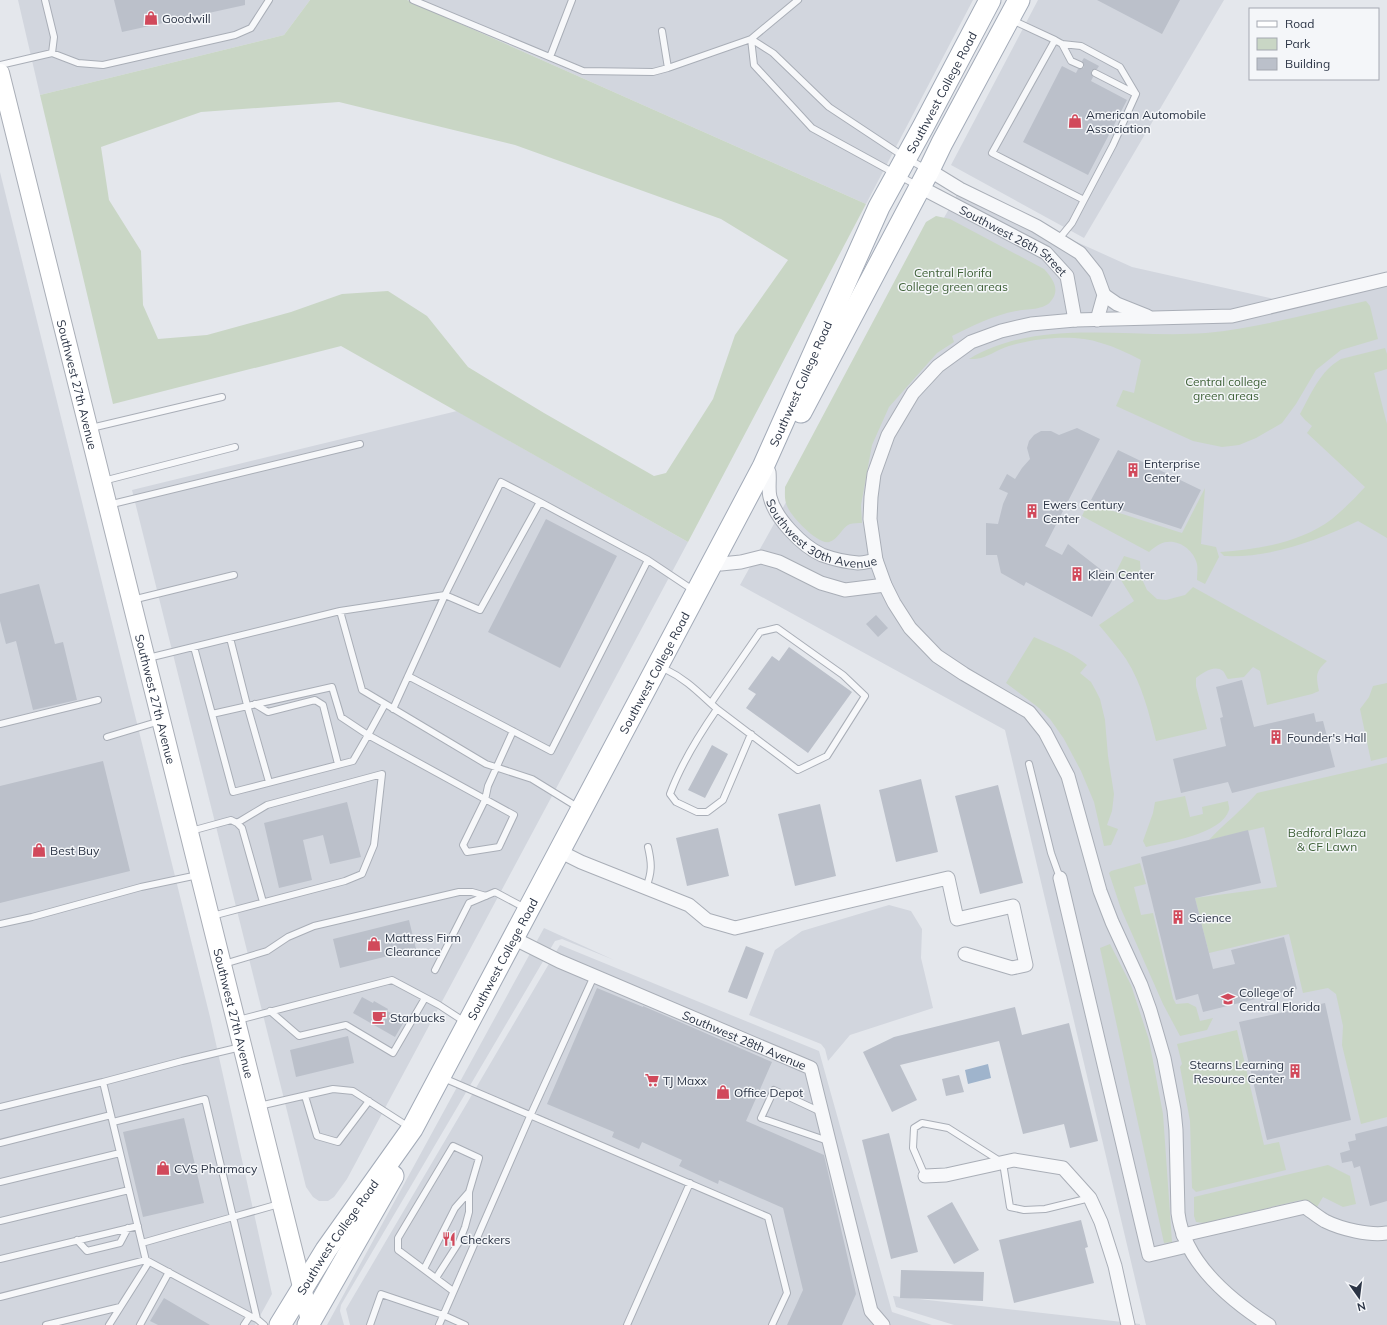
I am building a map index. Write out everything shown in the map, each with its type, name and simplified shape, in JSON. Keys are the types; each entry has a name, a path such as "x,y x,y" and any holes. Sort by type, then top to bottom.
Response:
{"main road":[{"name":"Southwest College Road","path":"280,1325 326,1250 412,1129 763,467 879,207 990,0"},
{"name":"Southwest College Road","path":"310,1324 448,1080 925,179 942,143 1019,0"},
{"name":"Southwest 27th Avenue","path":"0,73 258,1106 310,1324"}],"street":[{"name":"Southwest 26th Street","path":"925,179 960,189 1036,226 1080,253 1096,273 1104,295"},
{"name":"Southwest 26th Street","path":"925,179 1046,253 1067,276 1075,320"},
{"path":"1046,253 1058,240"},
{"path":"876,560 870,519 871,497 874,474 888,435 913,393 938,366 971,342 1001,331 1031,324 1075,320 1232,316 1387,279"},
{"path":"1097,320 1104,295 1117,304 1152,318"},
{"name":"Southwest 30th Avenue","path":"770,472 770,496 777,513 799,540 821,554 845,561 859,563 876,560 885,585 894,603 910,628 937,656 964,674 1029,712 1045,732 1068,776 1100,891 1112,922 1141,985 1164,1058 1174,1110 1176,1130 1178,1213 1179,1223 1185,1241"},
{"name":"Southwest 30th Avenue","path":"721,564 741,562 762,557 779,562 821,583 845,590 885,585"},
{"path":"567,855 689,905 707,920 734,928 948,878 957,919 1013,906 1026,965 1012,968 965,954"},
{"path":"1060,878 1149,1255 1185,1241 1305,1207 1325,1221 1342,1227 1363,1232 1382,1234 1387,1233"},
{"name":"Southwest 28th Avenue","path":"521,942 594,976 811,1068 871,1311 883,1325"},
{"path":"925,1176 946,1175 1014,1160 1063,1168 1090,1198 1101,1222 1114,1266 1127,1320"},
{"path":"1185,1241 1212,1279 1224,1292 1269,1325"}],"lane":[{"path":"44,0 54,37 52,53"},
{"path":"0,65 52,53 78,63 103,65 235,35 251,28 269,0"},
{"path":"413,0 584,71 653,72 751,39 798,0"},
{"path":"550,57 572,0"},
{"path":"1009,19 1062,44 1081,46 1120,67 1136,94"},
{"path":"662,31 668,68"},
{"path":"751,39 754,65 812,128 860,154 902,166 925,179"},
{"path":"751,39 773,53 829,107 902,166 925,179"},
{"path":"1055,40 992,153 1084,200"},
{"path":"1062,44 1071,61 1080,65"},
{"path":"1095,73 1136,94"},
{"path":"1058,240 1072,222 1084,200 1113,145 1136,94"},
{"path":"89,428 222,397"},
{"path":"108,505 360,444"},
{"path":"102,481 235,447"},
{"path":"393,708 501,482 648,560 696,592"},
{"path":"146,659 340,611 446,595 480,610 540,502"},
{"path":"408,676 551,751 648,560"},
{"path":"132,601 234,575"},
{"path":"340,611 362,690 486,764 532,779 582,809"},
{"path":"665,669 680,676 711,704 717,709 798,770 828,756 865,696 843,675 777,628 760,632 711,704"},
{"path":"230,638 269,782"},
{"path":"194,647 233,792 353,760 385,704"},
{"path":"212,714 332,687 341,717 368,735 486,800 514,815 499,847 467,852 463,845 486,800 488,786 513,731"},
{"path":"0,724 98,700"},
{"path":"255,704 268,712 315,700 323,705 338,764"},
{"path":"717,709 702,730 676,778 670,794 676,802 696,812 708,812 723,800 751,734"},
{"path":"107,737 162,721"},
{"path":"1029,764 1060,878"},
{"path":"210,917 344,881 362,874 374,845 382,774 267,805 237,823"},
{"path":"189,831 231,820 237,823 242,828 262,902"},
{"path":"646,888 651,873 651,860 648,848"},
{"path":"0,924 32,917 141,887 200,875"},
{"path":"222,965 262,953 288,937 314,926 459,892 472,892 486,896"},
{"path":"435,970 469,903 495,892 528,910"},
{"path":"438,1325 531,1114 594,976"},
{"path":"236,1021 392,980 468,1024"},
{"path":"270,1011 299,1036 346,1025 393,1053 425,998"},
{"path":"0,1107 243,1047"},
{"path":"448,1080 531,1114 768,1217 787,1293 772,1325"},
{"path":"103,1082 147,1265 109,1325"},
{"path":"258,1106 333,1089 353,1090 412,1129"},
{"path":"822,1113 774,1090 761,1118 830,1141"},
{"path":"305,1096 317,1136 338,1142 369,1101"},
{"path":"113,1122 205,1099 257,1319"},
{"path":"0,1143 111,1115"},
{"path":"925,1176 914,1148 914,1128 922,1123 948,1128 1003,1163 1010,1206 1024,1210 1045,1208 1090,1198"},
{"path":"436,1278 459,1242 465,1227 469,1212 469,1192 480,1158 453,1146 398,1238 398,1250 436,1278 454,1291"},
{"path":"0,1182 120,1153"},
{"path":"628,1325 690,1183"},
{"path":"0,1221 129,1190"},
{"path":"424,1269 455,1208 469,1192"},
{"path":"142,1243 282,1203"},
{"path":"0,1259 138,1226"},
{"path":"77,1240 87,1251 120,1243 128,1228"},
{"path":"0,1297 146,1260 257,1319 264,1325"},
{"path":"148,1325 141,1323 169,1272"},
{"path":"370,1325 381,1294 443,1315 465,1325"},
{"path":"46,1325 120,1307"},
{"path":"244,1325 250,1316"}],"shaded area":[{"path":"18,0 310,0 284,35 40,95"},
{"path":"407,0 973,0 866,204"},
{"path":"1038,0 1224,0 1084,238 951,165"},
{"path":"0,172 210,1017 272,1294 255,1325 0,1325"},
{"name":"College of Central Florida","path":"960,189 1132,267 1287,302 1387,282 1387,1325 1146,1325 1005,730 740,585"},
{"path":"457,411 688,542 347,1179 334,1197 328,1201 319,1201 313,1197 306,1187 132,490"},
{"path":"889,905 911,911 922,929 921,958 933,1008 850,1035 828,1061 825,1049 821,1044 749,1015 775,950 802,931"},
{"path":"544,928 614,960 562,939 555,941 341,1305 340,1311 344,1325 327,1325"},
{"path":"560,945 819,1051 892,1312 932,1325 350,1325 346,1309"},
{"path":"893,1296 1140,1325 954,1325 896,1307"}],"green space":[{"path":"310,0 407,0 866,204 688,542 341,346 113,404 40,95 284,35","holes":["339,102 515,145 721,219 788,260 735,335 713,399 666,473 654,476 544,413 468,367 427,316 388,291 342,294 291,312 207,335 158,339 143,305 141,251 109,200 101,147 201,112"]},
{"name":"Central Florifa College green areas","path":"936,216 950,219 1044,269 1054,284 1054,297 1044,306 1000,315 952,336 954,342 937,353 889,407 872,445 861,505 862,523 850,524 832,541 824,542 806,530 790,512 785,498 785,487 926,222"},
{"name":"Central college green areas","path":"1366,301 1370,306 1378,339 1341,350 1316,370 1296,404 1282,423 1256,438 1239,445 1222,447 1193,441 1116,406 1123,390 1134,393 1141,360 1121,350 1091,340 1068,338 1043,339 1009,346 981,358 969,359 996,346 1025,338 1085,332 1176,334 1226,331 1266,324"},
{"path":"1385,348 1387,354 1387,369 1374,373 1387,424 1387,538 1358,521 1293,547 1259,554 1224,556 1220,552 1264,547 1306,534 1332,519 1365,487 1307,433 1312,426 1300,414 1322,376 1334,364 1341,359"},
{"path":"1205,488 1201,544 1216,547 1219,557 1205,584 1197,580 1197,564 1195,558 1183,545 1166,542 1149,552 1082,516 1088,503 1182,533"},
{"path":"1124,556 1140,561 1141,577 1147,590 1157,599 1166,600 1185,595 1193,587 1327,661 1320,668 1317,674 1319,691 1267,705 1260,671 1253,667 1244,677 1228,679 1223,671 1216,668 1205,672 1196,678 1196,686 1207,729 1156,741 1148,709 1132,669 1123,655 1099,625 1134,601 1116,572"},
{"path":"1034,637 1055,646 1081,660 1087,665 1080,673 1091,682 1100,699 1105,720 1108,756 1114,794 1112,811 1107,825 1118,829 1111,845 1104,846 1094,802 1081,771 1064,739 1050,719 1039,708 1006,683"},
{"path":"1387,683 1387,757 1371,761 1360,709 1369,697 1373,686"},
{"name":"Bedford Plaza & CF Lawn","path":"1387,763 1387,1117 1361,1124 1342,1045 1343,1026 1336,994 1328,988 1303,993 1289,934 1209,953 1195,898 1277,887 1264,827 1209,840 1257,793"},
{"path":"1185,796 1190,817 1203,814 1202,807 1228,801 1229,810 1224,818 1216,825 1205,831 1193,836 1146,847 1143,841 1153,813 1155,802"},
{"path":"1140,863 1146,884 1134,887 1141,915 1153,913 1173,998 1176,1004 1188,1003 1196,1007 1200,1021 1213,1018 1207,1030 1180,1036 1163,1004 1121,909 1109,873 1111,871"},
{"path":"1110,944 1131,985 1149,1040 1163,1114 1172,1242 1164,1243 1100,948"},
{"path":"1237,1030 1264,1145 1279,1142 1286,1170 1196,1192 1192,1188 1190,1121 1180,1067 1182,1064 1177,1044"},
{"path":"1328,1165 1350,1176 1356,1204 1343,1207 1323,1197 1317,1207 1301,1200 1204,1223 1196,1222 1194,1216 1194,1197"}],"water":[{"path":"988,1064 991,1078 968,1084 965,1070"}],"building":[{"name":"Goodwill","path":"114,0 245,0 245,5 122,32"},
{"path":"1097,0 1180,0 1162,34"},
{"name":"American Automobile Association","path":"1084,58 1099,66 1097,69 1091,71 1093,77 1091,81 1127,100 1088,175 1023,142 1062,66 1076,73 1078,69 1084,67 1082,61"},
{"name":"Ewers Century Center","path":"1077,428 1100,439 1045,546 1062,555 1068,544 1113,579 1092,617 1026,582 1024,586 1001,573 997,555 986,555 986,523 998,524 1003,504 1008,493 999,489 1007,474 1015,479 1030,459 1027,448 1029,441 1034,435 1041,431 1051,431 1059,435"},
{"name":"Enterprise Center","path":"1118,450 1201,490 1181,529 1091,500"},
{"path":"546,519 617,556 560,668 488,632"},
{"path":"39,584 55,644 63,642 77,700 33,710 16,641 6,644 0,621 0,594"},
{"path":"876,615 888,628 878,637 866,624"},
{"path":"789,647 852,692 808,753 746,708 756,694 748,689 772,656 779,661"},
{"name":"Founder's Hall","path":"1242,680 1254,727 1314,713 1316,722 1323,721 1335,767 1232,793 1228,782 1181,793 1173,759 1226,746 1220,718 1223,717 1216,687"},
{"path":"712,745 728,754 705,798 688,790"},
{"path":"103,761 130,871 0,903 0,786"},
{"path":"921,779 938,852 896,862 879,790"},
{"path":"998,785 1023,883 980,894 955,796"},
{"path":"347,802 361,857 330,864 323,835 303,840 312,880 279,888 264,823"},
{"path":"820,804 836,876 795,886 778,814"},
{"path":"718,828 729,876 687,886 676,838"},
{"name":"Science","path":"1248,830 1261,883 1195,898 1213,969 1235,964 1231,950 1284,937 1297,989 1203,1012 1198,994 1176,1000 1141,857"},
{"name":"Mattress Firm Clearance","path":"409,920 416,949 340,968 333,939"},
{"path":"746,946 764,953 747,999 728,992"},
{"path":"597,988 643,1006 772,1062 746,1121 824,1155 856,1294 842,1325 787,1325 803,1290 783,1208 719,1180 718,1184 679,1166 682,1160 642,1142 639,1149 612,1137 614,1132 547,1104"},
{"name":"Starbucks","path":"362,997 373,1003 374,1001 388,1009 387,1011 405,1020 395,1037 353,1013"},
{"name":"Stearns Learning Resource Center","path":"1325,1003 1351,1120 1267,1140 1239,1022"},
{"path":"1015,1007 1022,1035 1069,1023 1098,1141 1070,1148 1064,1124 1023,1134 999,1041 900,1065 917,1100 892,1112 863,1052 894,1037"},
{"path":"348,1036 354,1063 296,1077 290,1050"},
{"path":"959,1075 964,1092 946,1096 942,1079"},
{"name":"CVS Pharmacy","path":"184,1118 204,1203 143,1217 123,1132"},
{"path":"1387,1126 1387,1201 1370,1206 1360,1166 1354,1168 1352,1161 1342,1163 1340,1153 1350,1150 1348,1142 1356,1140 1355,1134"},
{"path":"889,1133 918,1252 891,1259 862,1140"},
{"path":"952,1202 979,1250 954,1264 927,1216"},
{"path":"1081,1220 1088,1247 1085,1248 1094,1283 1014,1303 999,1240"},
{"path":"901,1270 984,1272 983,1301 900,1298"},
{"path":"164,1298 210,1325 158,1325 150,1321"}],"place":[{"name":"Goodwill","path":"151,18"},
{"name":"American Automobile Association","path":"1075,121"},
{"name":"Enterprise Center","path":"1133,470"},
{"name":"Ewers Century Center","path":"1032,511"},
{"name":"Klein Center","path":"1077,574"},
{"name":"Founder's Hall","path":"1276,737"},
{"name":"Best Buy","path":"39,850"},
{"name":"Science","path":"1178,917"},
{"name":"Mattress Firm Clearance","path":"374,944"},
{"name":"College of Central Florida","path":"1228,999"},
{"name":"Starbucks","path":"379,1017"},
{"name":"Stearns Learning Resource Center","path":"1295,1071"},
{"name":"TJ Maxx","path":"652,1080"},
{"name":"Office Depot","path":"723,1092"},
{"name":"CVS Pharmacy","path":"163,1168"},
{"name":"Checkers","path":"449,1239"}]}
